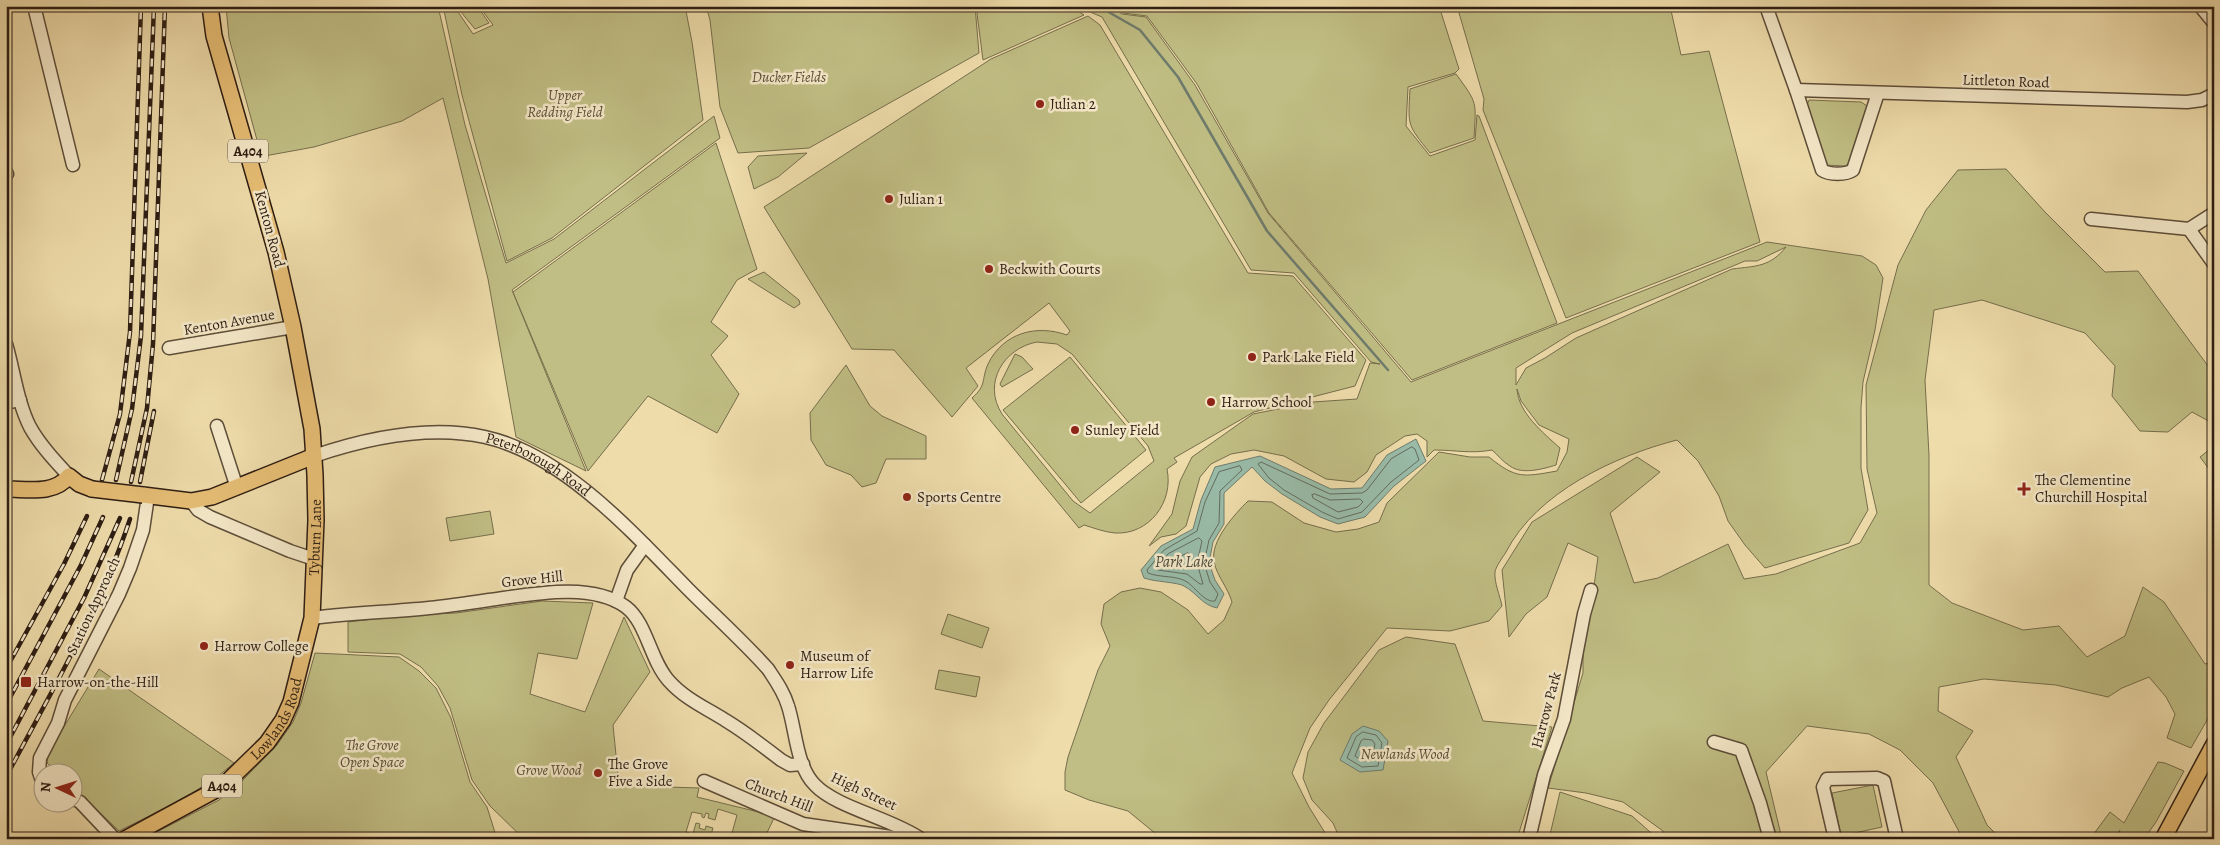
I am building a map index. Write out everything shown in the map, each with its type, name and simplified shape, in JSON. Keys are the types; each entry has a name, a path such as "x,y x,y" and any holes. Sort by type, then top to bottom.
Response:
{"main road":[{"name":"Kenton Road","path":"210,6 214,36 265,208 293,327 312,429 314,456"},
{"name":"Peterborough Road","path":"69,476 79,484 92,489 191,501 212,497 237,488 314,456"},
{"name":"Tyburn Lane","path":"312,618 314,456"},
{"path":"6,489 52,489 64,483 69,476"},
{"name":"Lowlands Road","path":"125,839 223,786 267,743 283,720 291,702 312,618"},
{"path":"2163,839 2213,747"}],"street":[{"path":"1766,6 1822,170 1825,173 1849,173 1853,170 1878,92"},
{"path":"2200,6 2214,23"},
{"path":"37,7 72,165"},
{"name":"Littleton Road","path":"1796,90 2187,102 2202,100 2214,94"},
{"path":"2091,219 2189,229 2214,213"},
{"path":"2189,229 2214,264"},
{"name":"Kenton Avenue","path":"169,348 293,327"},
{"path":"6,344 20,400 30,426 44,448 69,476"},
{"path":"6,403 20,400"},
{"path":"217,426 237,488"},
{"name":"Peterborough Road","path":"314,456 377,440 414,434 444,432 486,437 542,460 590,495 645,545 768,669 780,686 789,706 803,764"},
{"name":"Station Approach","path":"39,762 58,723 65,700 119,594 142,533 145,495"},
{"path":"191,501 198,510 210,517 290,551 314,559"},
{"path":"616,601 627,570 645,545"},
{"name":"Harrow Park","path":"1529,839 1544,775 1564,719 1584,614 1591,590"},
{"name":"Grove Hill","path":"312,618 428,608 537,592 567,591 616,601 637,619 658,666 680,691 699,705 726,720 781,760 790,765 803,764"},
{"path":"1714,742 1741,750 1760,803 1770,839"},
{"name":"High Street","path":"803,764 813,783 824,793 907,829 920,839"},
{"path":"1834,839 1823,787 1827,779 1877,778 1884,781 1898,839"},
{"name":"Church Hill","path":"704,781 803,824 905,839"},
{"path":"82,804 115,839"}],"green space":[{"path":"226,6 438,6 465,125 506,263 554,239 714,116 720,138 512,290 586,471 516,437 488,279 443,98 402,121 314,147 259,157 258,152 260,151 229,38"},
{"name":"Upper Redding Field","path":"443,6 454,6 473,34 493,25 479,6 685,6 703,120 552,238 507,261 462,95"},
{"path":"456,6 477,6 489,23 475,29"},
{"name":"Ducker Fields","path":"706,6 975,6 979,53 809,148 738,153 720,107 710,20"},
{"path":"976,6 1070,6 1084,15 983,60"},
{"path":"1076,6 1110,6 1122,14 1146,17 1195,85 1268,213 1411,382 1767,242 1862,256 1876,265 1883,278 1875,330 1863,382 1861,408 1861,468 1868,510 1849,543 1765,568 1728,521 1719,496 1698,461 1677,440 1653,447 1628,456 1580,480 1557,494 1537,511 1520,531 1497,567 1495,580 1502,606 1489,621 1450,631 1387,628 1329,700 1310,728 1292,773 1309,807 1327,836 1324,839 1162,839 1128,811 1089,800 1065,790 1065,772 1068,757 1098,670 1110,646 1101,624 1104,604 1121,592 1140,588 1161,592 1188,610 1208,634 1224,620 1232,602 1215,567 1214,554 1216,546 1224,529 1248,501 1272,502 1304,523 1336,532 1358,529 1379,522 1387,503 1439,452 1470,457 1489,457 1513,473 1528,475 1557,471 1567,452 1569,439 1539,425 1521,401 1517,389 1518,398 1532,422 1560,448 1556,465 1526,471 1515,469 1492,450 1470,452 1434,450 1427,457 1427,441 1417,434 1405,436 1376,455 1367,472 1354,482 1326,479 1284,456 1254,450 1231,454 1211,464 1200,477 1186,526 1176,534 1161,537 1149,546 1172,514 1180,481 1192,457 1253,414 1313,402 1357,399 1370,363 1380,364 1371,362 1294,273 1251,270 1102,17","holes":["1786,247 1780,254 1762,264 1732,269 1576,338 1526,368 1516,385 1516,368 1572,333 1745,261 1757,261"]},
{"path":"1112,6 1439,6 1459,69 1455,73 1408,87 1406,126 1430,156 1475,140 1477,115 1479,116 1557,323 1412,380 1269,213 1197,84 1147,16 1123,13"},
{"path":"1457,6 1670,6 1681,55 1709,51 1760,242 1566,318 1483,110 1484,99"},
{"path":"1088,16 1100,25 1248,273 1293,276 1366,360 1355,386 1254,412 1174,458 1177,462 1167,469 1167,493 1163,504 1148,522 1127,532 1115,533 1084,525 1079,528 972,398 982,386 988,364 994,353 1011,338 1032,331 1055,332 1067,335 1070,331 1049,303 966,368 978,386 952,417 894,350 852,349 764,207 991,59","holes":["1037,342 1057,344 1072,354 1148,446 1154,461 1090,513 1073,501 1002,414 996,402 994,391 996,379 1006,359 1015,351"]},
{"path":"1456,74 1474,103 1474,138 1430,153 1413,130 1409,118 1410,89"},
{"path":"1809,100 1861,102 1867,106 1848,164 1845,166 1825,165 1807,105"},
{"path":"716,143 757,269 737,280 711,322 728,336 711,355 739,394 717,433 648,396 588,471 513,292"},
{"path":"807,153 778,177 754,189 748,167 758,156"},
{"path":"2006,169 2045,212 2105,272 2138,271 2214,374 2214,424 2192,412 2168,432 2140,431 2112,396 2115,366 2085,333 1982,300 1934,310 1925,380 1929,455 1929,585 1952,603 2023,630 2059,626 2087,657 2125,636 2143,587 2164,602 2205,664 2214,662 2214,708 2191,748 2167,738 2175,714 2166,697 2149,677 2122,688 2108,697 2056,685 1984,679 1939,687 1938,711 1973,731 1956,757 1987,825 2001,839 1963,839 1933,783 1900,750 1869,734 1807,726 1766,772 1782,839 1663,839 1663,831 1623,802 1586,793 1548,788 1583,673 1583,647 1598,557 1568,543 1547,597 1526,614 1509,637 1502,570 1532,522 1637,457 1660,472 1610,513 1634,583 1658,578 1728,544 1744,579 1776,574 1860,543 1877,513 1867,469 1866,385 1898,265 1926,210 1958,170"},
{"path":"764,272 799,300 800,304 794,308 748,279"},
{"path":"1015,354 1022,357 1033,369 1002,387 1000,384"},
{"name":"Sunley Field","path":"1070,357 1146,450 1081,503 1003,410"},
{"path":"846,365 870,406 882,416 926,436 926,459 886,459 876,483 862,487 851,475 826,465 811,440 810,413"},
{"path":"2214,446 2214,465 2209,469 2200,457"},
{"path":"490,511 494,534 450,541 446,518"},
{"name":"Grove Wood","path":"542,601 593,603 577,659 538,653 530,694 585,712 624,617 650,672 613,725 618,775 636,786 699,788 697,797 775,816 764,839 741,839 741,835 732,833 737,815 718,809 715,820 708,818 709,814 706,813 704,818 702,814 692,812 686,832 693,834 696,823 700,824 699,828 705,830 706,826 713,828 711,835 715,836 714,839 524,839 490,806 472,780 450,708 438,686 421,667 400,654 348,652 348,622 407,615 456,613"},
{"path":"948,614 989,628 982,648 941,634"},
{"name":"Newlands Wood","path":"1406,637 1455,644 1483,721 1552,727 1517,839 1340,839 1333,823 1312,800 1303,778 1308,752 1324,723 1379,650"},
{"name":"The Grove Open Space","path":"315,653 399,657 419,671 436,688 451,718 470,782 487,807 497,839 143,839 219,800 240,783 277,745 293,722 301,703"},
{"path":"99,669 234,763 193,792 164,809 119,831 82,796 82,762 47,762 48,753"},
{"path":"939,670 980,677 976,697 935,689"},
{"path":"2158,762 2184,771 2156,822 2144,839 2115,839 2120,830 2113,839 2090,839 2110,812 2124,823"},
{"path":"1873,785 1882,827 1841,836 1832,793"},
{"path":"1560,792 1632,816 1658,839 1549,839"}],"water":[{"name":"Park Lake","path":"1416,439 1426,461 1394,486 1365,517 1338,524 1320,517 1282,494 1265,481 1252,467 1224,493 1224,524 1213,542 1209,563 1215,580 1224,594 1217,608 1203,602 1184,586 1144,578 1141,570 1161,546 1193,529 1201,500 1215,467 1260,456 1331,489 1362,488 1387,455"},
{"path":"1363,726 1379,731 1388,741 1383,770 1360,772 1340,760 1352,734"}],"waterway":[{"path":"1098,6 1140,30 1178,77 1267,231 1388,370"}],"railway":[{"path":"102,480 120,414 130,332 141,6"},
{"path":"116,480 132,409 141,336 154,6"},
{"path":"131,482 147,408 153,344 165,6"},
{"path":"140,482 154,411"},
{"path":"6,669 64,564 87,516"},
{"path":"6,705 81,565 103,517"},
{"path":"6,745 84,598 120,518"},
{"path":"6,777 74,650 104,586 130,519"}],"place":[{"name":"Julian 2","path":"1040,104"},
{"name":"Julian 1","path":"889,199"},
{"name":"Beckwith Courts","path":"989,269"},
{"name":"Park Lake Field","path":"1252,357"},
{"name":"Harrow School","path":"1211,402"},
{"name":"Sunley Field","path":"1075,430"},
{"name":"The Clementine Churchill Hospital","path":"2024,489"},
{"name":"Sports Centre","path":"907,497"},
{"name":"Harrow College","path":"204,646"},
{"name":"Museum of Harrow Life","path":"790,665"},
{"name":"Harrow-on-the-Hill","path":"26,682"},
{"name":"The Grove Five a Side","path":"598,773"}]}
